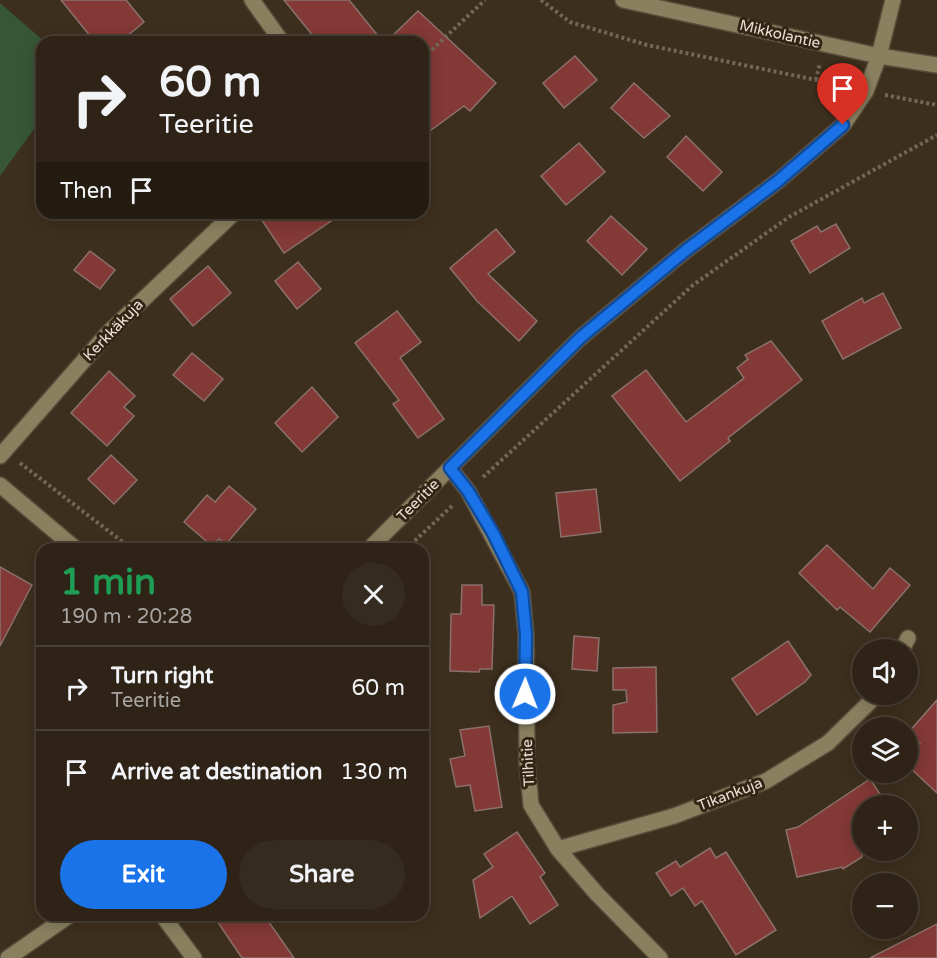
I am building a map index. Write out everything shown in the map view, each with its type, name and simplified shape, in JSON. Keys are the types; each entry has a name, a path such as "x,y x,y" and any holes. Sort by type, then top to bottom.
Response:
{"street":[{"path":"252,0 278,36"},
{"name":"Mikkolantie","path":"623,0 879,56 937,64"},
{"name":"Teeritie","path":"375,543 580,338 685,251 778,181 843,125 866,91 879,56 893,0"},
{"name":"Kerkkäkuja","path":"2,453 108,333 228,219"},
{"name":"Tilhitie","path":"450,468 468,491 493,533 522,592 526,635 527,762 531,805 558,849 597,894 660,958"},
{"path":"0,485 69,543"},
{"name":"Tikankuja","path":"558,849 674,816 766,781 828,742 867,705"},
{"path":"8,958 61,921"},
{"path":"166,921 194,958"}],"path":[{"path":"429,52 485,0"},
{"path":"542,0 570,22 647,45 937,105"},
{"path":"412,543 693,285 789,217 937,135"},
{"path":"2,453 124,543"}],"green space":[{"path":"0,3 38,36 36,36 36,126 0,176"}],"building":[{"path":"61,0 126,0 144,22 127,36 90,36"},
{"path":"284,0 349,0 378,36 313,36"},
{"path":"418,11 496,83 470,111 464,106 429,132 429,36 392,36"},
{"path":"575,56 597,80 564,108 543,83"},
{"path":"634,83 670,116 644,138 611,108"},
{"path":"686,136 722,172 703,191 667,157"},
{"path":"579,143 605,172 566,205 541,176"},
{"path":"611,216 647,249 622,275 587,241"},
{"path":"261,219 334,219 284,253"},
{"path":"836,224 850,248 810,273 791,241 817,226 821,232"},
{"path":"496,229 515,252 488,274 537,321 519,341 477,301 450,268"},
{"path":"90,251 115,270 100,289 74,270"},
{"path":"298,262 321,289 297,309 275,281"},
{"path":"208,266 231,293 193,326 170,299"},
{"path":"883,293 901,328 843,359 822,321 862,298 864,303"},
{"path":"397,311 421,342 400,358 444,419 418,438 393,404 399,400 355,343"},
{"path":"771,341 802,380 728,438 730,441 680,481 612,396 646,370 686,422 744,378 737,368 748,359 745,355"},
{"path":"192,353 223,379 204,401 173,375"},
{"path":"109,371 135,396 124,407 134,416 107,446 71,413"},
{"path":"312,387 338,417 302,452 275,423"},
{"path":"111,455 137,480 114,504 88,479"},
{"path":"229,486 256,509 227,543 219,539 215,543 208,543 184,522 207,495 215,502"},
{"path":"596,489 601,532 561,537 556,493"},
{"path":"827,545 873,589 890,568 910,585 870,632 840,607 837,610 799,573"},
{"path":"0,567 32,585 0,646"},
{"path":"462,585 482,585 482,605 494,605 492,669 480,669 479,672 450,671 451,614 461,614"},
{"path":"574,636 599,638 597,671 572,669"},
{"path":"788,641 811,675 805,682 757,715 732,679"},
{"path":"656,667 657,732 613,733 613,705 627,702 626,690 613,690 613,668"},
{"path":"937,700 937,793 918,775 918,745 920,743 918,741 918,722"},
{"path":"489,726 502,807 475,811 470,785 456,787 450,759 465,756 460,730"},
{"path":"864,783 873,783 881,795 852,795 852,861 856,861 843,869 842,867 797,877 786,830 798,827"},
{"path":"517,832 545,873 540,877 558,905 530,924 512,896 480,918 473,880 493,867 484,854"},
{"path":"710,848 716,858 726,852 776,930 736,955 702,901 695,906 683,888 671,896 656,873 676,861 680,867"},
{"path":"217,921 268,921 294,958 242,958"},
{"path":"937,924 937,958 870,958 907,939 918,939 918,934"}],"route":[{"path":"525,694 526,635 522,592 493,533 468,491 450,468 580,338 685,251 778,181 843,125"}]}
